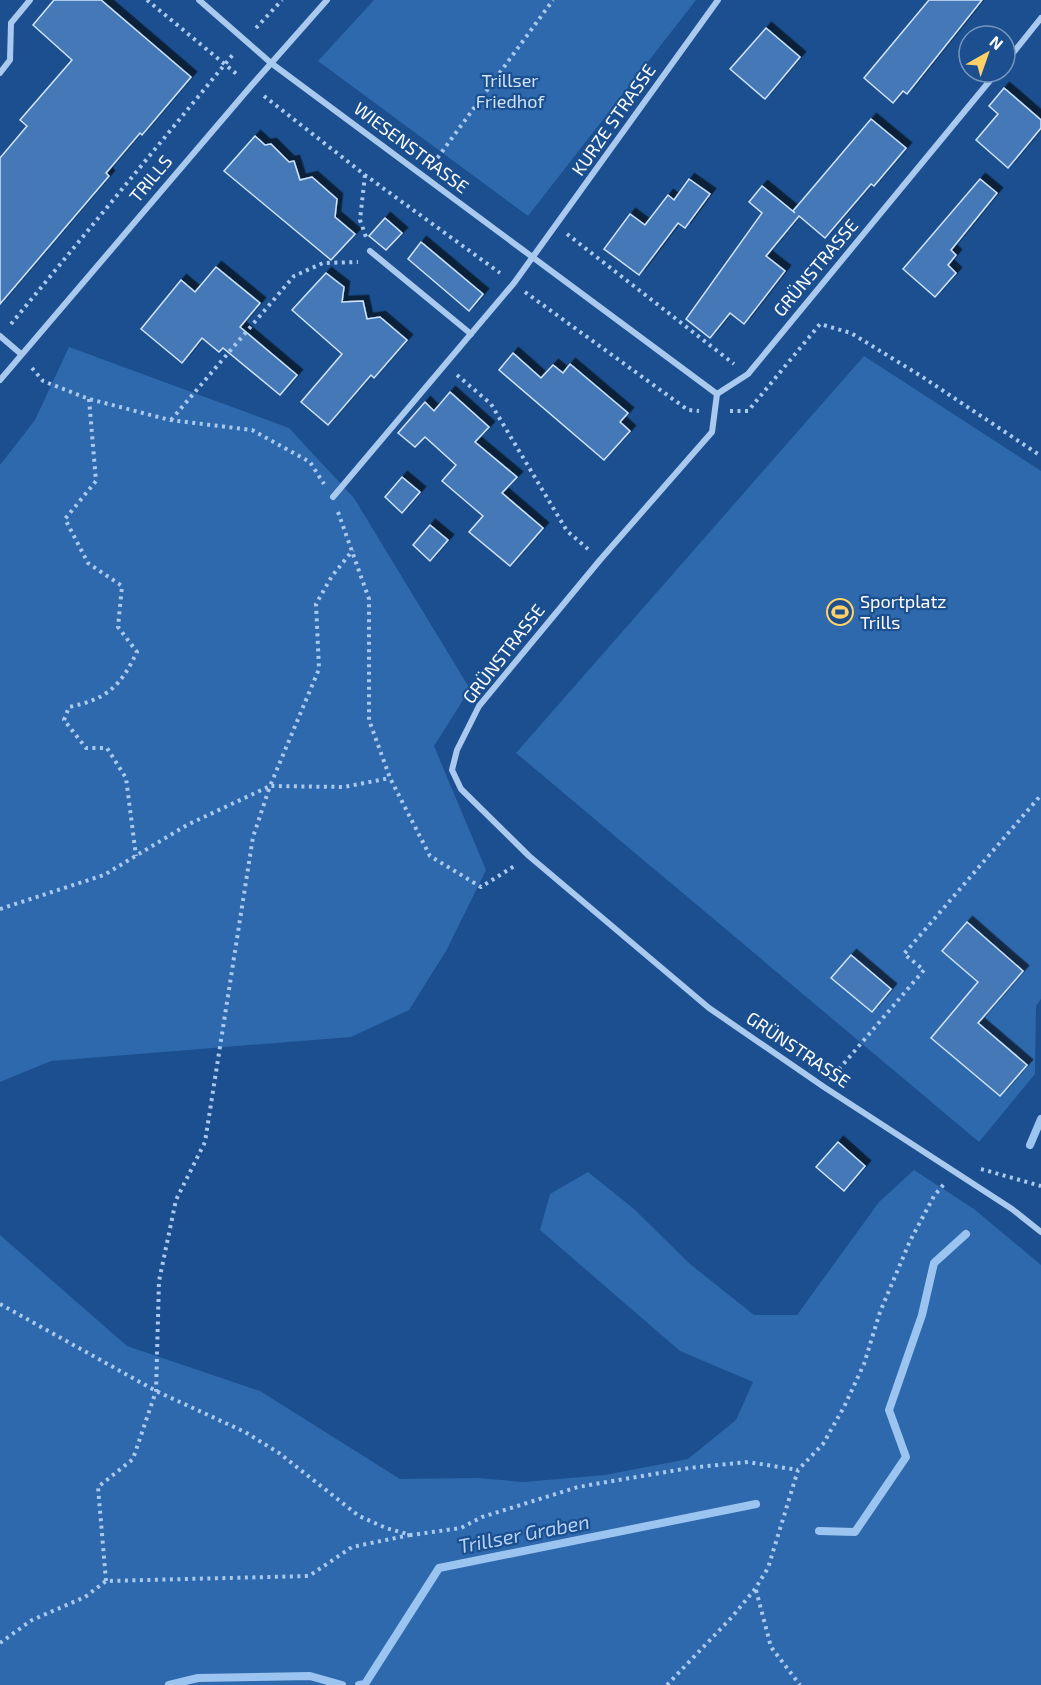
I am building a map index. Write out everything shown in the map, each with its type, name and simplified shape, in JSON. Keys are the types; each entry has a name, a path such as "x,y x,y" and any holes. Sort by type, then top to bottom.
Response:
{"street":[{"path":"0,73 10,60 11,23 30,0"},
{"name":"WIESENSTRASSE","path":"199,0 271,63 717,394"},
{"name":"TRILLS","path":"0,380 250,86 327,0"},
{"name":"KURZE STRASSE","path":"533,257 718,0"},
{"path":"1017,49 1041,18"},
{"path":"1035,27 1041,32"},
{"name":"GRÜNSTRASSE","path":"987,84 748,374 717,394 712,432 600,560 479,706 458,750 452,770 461,789 529,856 709,1008 824,1087 1012,1209 1041,1232"},
{"path":"370,251 471,334"},
{"path":"333,498 514,283 533,257"},
{"path":"0,336 21,354"}],"path":[{"path":"147,0 250,86 365,175 688,410 747,411 820,324 851,333 921,376 1041,456"},
{"path":"0,336 225,64 282,0"},
{"path":"424,176 553,0"},
{"path":"170,420 294,276 323,263 361,262 370,251 360,220 365,175"},
{"path":"557,226 748,374"},
{"path":"21,354 43,381 89,399 170,420 252,430 310,462 333,498 369,600 369,720 390,778 430,856 481,887 529,856"},
{"path":"445,365 491,404 567,531 600,560"},
{"path":"89,399 96,481 64,519 88,563 122,586 118,627 137,652 123,680 94,702 69,707 64,720 86,748 107,748 126,778 136,856"},
{"path":"106,1581 98,1487 133,1459 156,1391 159,1281 176,1200 205,1142 253,837 270,786 319,669 316,604 332,576 353,550"},
{"path":"0,909 104,875 186,825 270,786 344,787 390,778"},
{"path":"824,1087 924,970 904,954 1041,795"},
{"path":"667,1685 755,1589 768,1568 798,1470 823,1443 844,1407 864,1364 880,1312 910,1241 934,1196 955,1171 986,1169 1041,1186"},
{"path":"0,1304 156,1391 245,1432 279,1454 360,1516 386,1528 411,1535"},
{"path":"0,1643 33,1620 86,1597 106,1581 309,1576 351,1547 461,1528 482,1517 578,1487 689,1468 748,1462 798,1470"},
{"path":"755,1589 771,1647 800,1685"}],"green space":[{"name":"Trillser Friedhof","path":"374,0 696,0 528,216 318,61"},
{"path":"69,347 289,428 354,498 470,689 434,746 486,870 446,951 409,1010 351,1037 51,1061 0,1082 0,465 35,420"},
{"name":"Sportplatz Trills","path":"864,356 1041,471 1041,999 1036,1006 1035,1074 979,1142 516,753"},
{"path":"914,1170 974,1209 1041,1265 1041,1685 0,1685 0,1235 127,1346 260,1391 400,1479 478,1478 523,1482 605,1475 688,1459 736,1420 753,1382 680,1351 540,1230 550,1194 588,1172 634,1209 690,1264 754,1315 797,1315 879,1202"}],"building":[{"path":"54,0 101,0 191,77 106,173 109,176 0,304 0,158 27,126 20,120 72,60 33,25"},
{"path":"929,0 982,0 963,24 957,24 957,31 907,94 903,91 893,103 864,78"},
{"path":"766,28 800,57 765,99 730,69"},
{"path":"1004,88 1041,120 1041,128 1008,168 976,140 998,114 989,106"},
{"path":"871,119 906,148 874,186 871,184 825,238 799,216 766,256 785,271 744,324 730,313 710,338 686,319 762,213 749,202 762,186 795,213 793,211"},
{"path":"255,136 265,145 271,144 289,162 294,161 300,180 312,177 337,199 335,217 355,234 331,260 224,171"},
{"path":"689,179 710,194 685,228 678,223 639,275 604,249 630,214 645,225 668,195 674,200"},
{"path":"980,179 997,193 951,250 956,255 948,265 956,273 935,297 903,269"},
{"path":"385,218 402,233 386,250 369,236"},
{"path":"421,242 483,294 469,311 408,259"},
{"path":"216,267 260,303 240,327 297,375 280,395 223,348 219,352 202,338 182,363 141,329 181,280 195,292"},
{"path":"326,273 344,287 342,302 363,301 367,319 380,317 407,340 374,378 371,375 328,425 301,402 342,354 292,310"},
{"path":"513,353 541,378 553,365 563,373 570,364 628,413 620,422 630,431 604,460 499,370"},
{"path":"450,392 489,427 475,442 517,477 502,493 543,528 510,566 469,532 483,516 442,481 456,465 425,437 415,447 398,433 425,402 434,411"},
{"path":"402,477 420,492 402,513 385,497"},
{"path":"430,525 448,540 430,561 413,545"},
{"path":"967,922 1023,971 978,1023 1027,1065 1000,1096 931,1038 978,982 942,951"},
{"path":"851,955 891,989 872,1012 831,978"},
{"path":"838,1142 865,1166 844,1191 816,1167"}],"waterway":[{"name":"Trillser Graben","path":"1030,1145 1041,1119"},
{"name":"Trillser Graben","path":"819,1531 855,1532 906,1457 889,1410 922,1315 934,1263 966,1234"},
{"name":"Trillser Graben","path":"359,1685 365,1684 439,1568 756,1504"},
{"name":"Trillser Graben","path":"169,1685 198,1678 310,1676 342,1685"}],"place":[{"name":"Sportplatz Trills","path":"840,612"}]}
